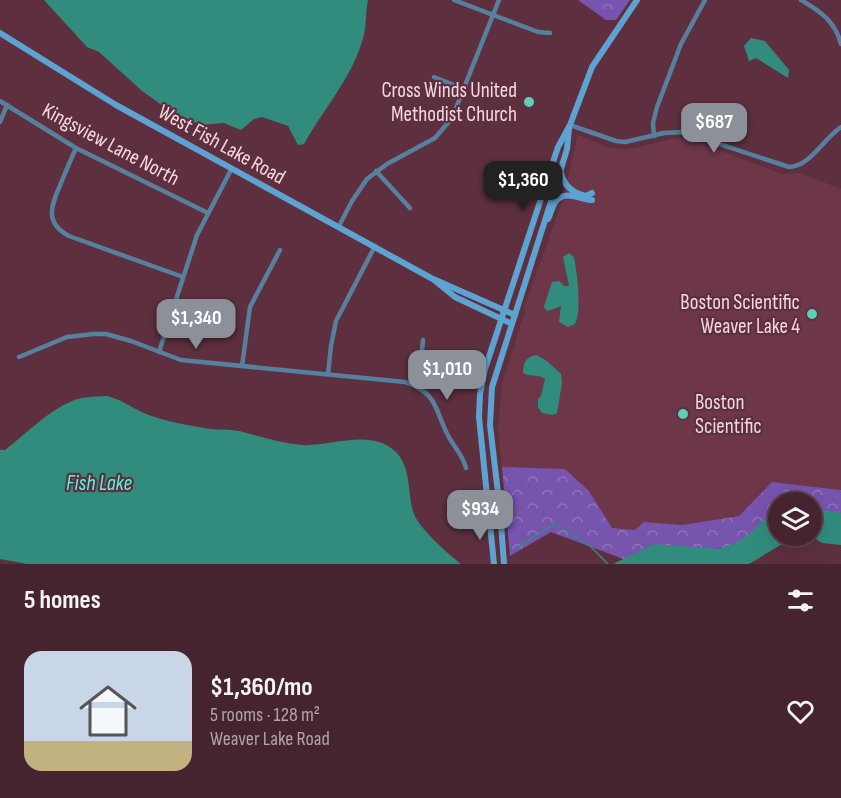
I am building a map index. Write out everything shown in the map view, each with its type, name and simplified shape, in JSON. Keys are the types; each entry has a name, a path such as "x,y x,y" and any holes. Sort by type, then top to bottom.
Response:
{"main road":[{"path":"494,564 479,406 484,375 558,147 570,125 592,67 637,0"},
{"name":"West Fish Lake Road","path":"0,33 88,88 431,278 514,315"},
{"path":"504,564 490,407 495,376 567,149 570,125"},
{"path":"560,170 564,183 570,190 586,196 592,193"},
{"path":"542,230 555,203 561,198 572,195 592,200"},
{"name":"West Fish Lake Road","path":"431,278 455,297 512,324"}],"street":[{"path":"454,0 538,32 550,33"},
{"path":"339,226 359,189 376,171 435,138 452,118 499,0"},
{"path":"654,136 653,123 657,107 684,37 705,0"},
{"path":"801,0 829,20 841,44"},
{"path":"434,77 464,89"},
{"name":"Kingsview Lane North","path":"0,101 76,148 208,213"},
{"path":"0,122 7,105"},
{"path":"570,125 616,141 636,141 676,131 690,133 789,167 801,165 841,127"},
{"path":"76,148 52,208 53,221 57,227 69,236 183,277"},
{"path":"159,352 197,235 232,168"},
{"path":"376,171 410,208"},
{"path":"328,374 336,321 376,246"},
{"path":"242,366 250,307 280,250"},
{"path":"19,357 68,337 93,334 117,336 181,360 396,381 415,386 437,406 449,438 463,458 466,468"},
{"path":"415,386 423,340"}],"shaded area":[{"path":"578,135 607,147 622,149 686,138 782,174 800,173 841,189 841,490 772,482 739,516 682,525 644,522 635,530 611,528 589,491 502,467 498,429 502,384 524,308 561,205"}],"green space":[{"path":"578,0 630,0 616,20 606,20"},
{"path":"502,467 565,469 589,491 612,528 635,530 644,522 682,525 739,516 772,482 841,490 841,525 822,529 822,492 768,492 768,540 637,564 551,532 510,556"}],"water":[{"path":"44,0 368,0 364,37 351,69 304,144 298,145 288,126 262,117 254,119 241,130 224,123 201,125 167,109 141,90 99,52 87,47"},
{"path":"751,38 765,41 789,70 788,78 756,58 749,61 744,46"},
{"path":"569,253 574,257 579,301 575,324 568,327 559,322 561,306 548,311 544,306 552,282 559,281 564,286 569,286 563,257"},
{"path":"537,355 561,374 562,383 557,413 553,415 542,413 538,407 538,399 541,396 545,379 523,373 526,361"},
{"name":"Fish Lake","path":"107,396 143,413 179,424 239,431 286,443 313,445 363,440 387,445 397,453 405,467 412,507 417,520 434,540 461,564 27,564 0,559 0,450 5,450 44,418 74,400"},
{"path":"822,510 841,513 841,545 822,543"},
{"path":"768,516 768,546 779,546 749,564 613,564 654,544 720,549 745,538"}],"waterway":[{"path":"517,548 555,523 591,547 608,564"}],"place":[{"name":"Cross Winds United Methodist Church","path":"529,102"},
{"name":"Boston Scientific Weaver Lake 4","path":"812,314"},
{"name":"Boston Scientific","path":"683,414"}]}
